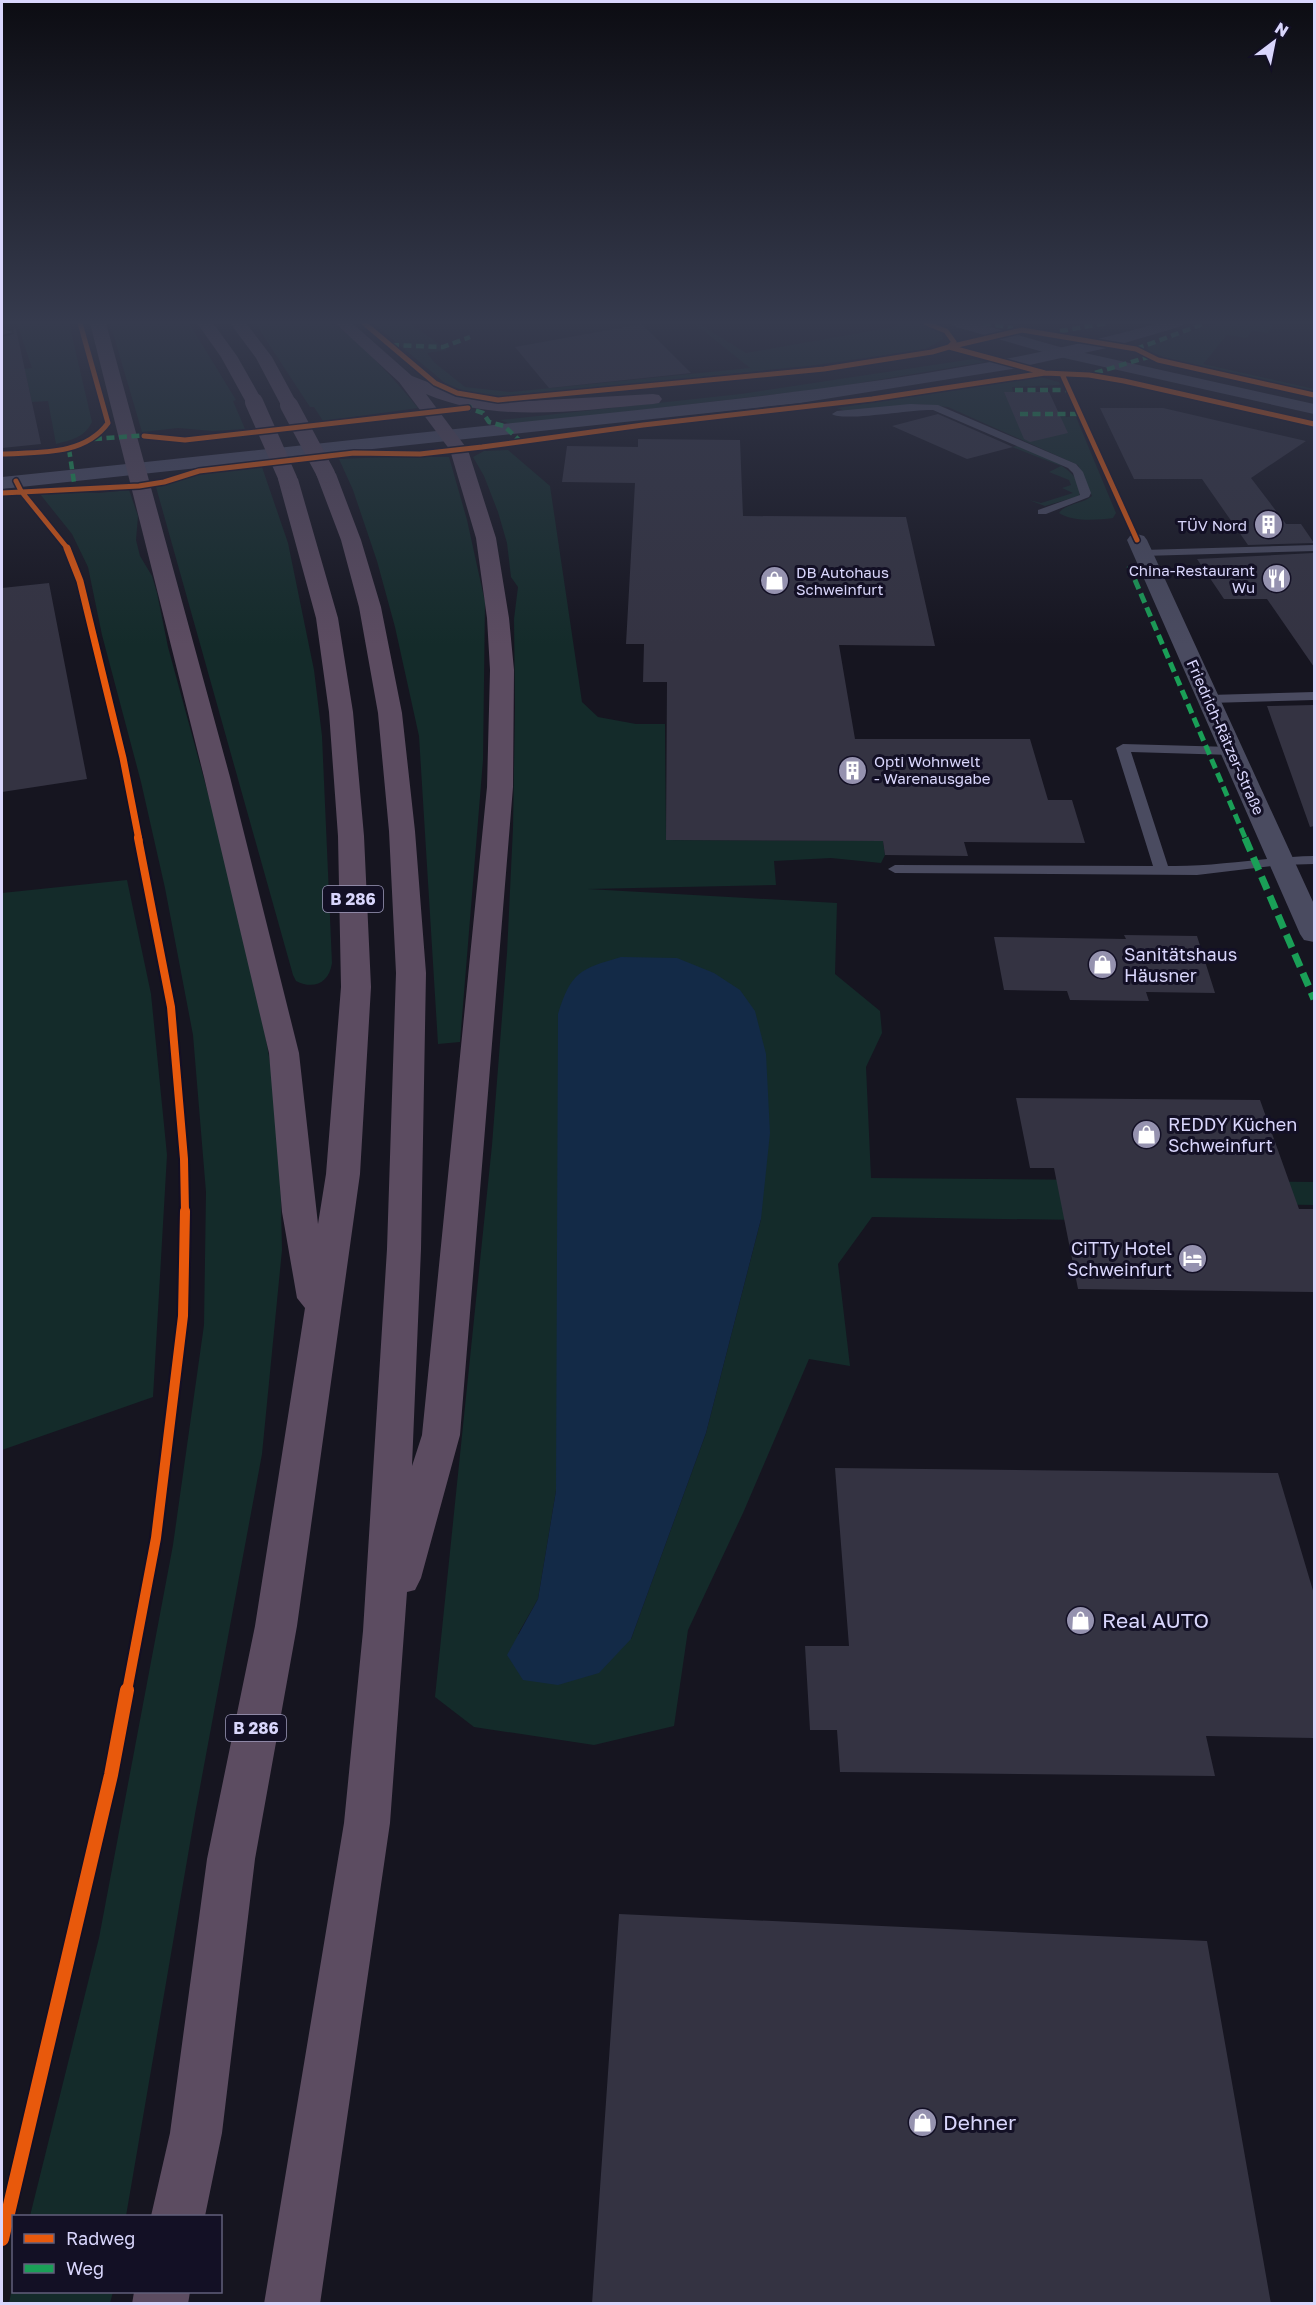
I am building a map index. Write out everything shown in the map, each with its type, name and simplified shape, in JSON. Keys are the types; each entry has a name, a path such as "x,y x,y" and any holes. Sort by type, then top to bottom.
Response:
{"highway":[{"path":"126,431 217,777 284,1053 299,1212 320,1324"},
{"name":"B 286","path":"178,2215 196,2133 231,1859 276,1626 343,1174 356,987 352,847 341,712 327,618 288,478 267,431"},
{"name":"B 286","path":"292,2304 367,1823 384,1632 404,1249 411,973 402,831 390,713 370,607 351,540 326,474 303,431"},
{"name":"B 286","path":"384,1632 441,1435 500,787 502,669 495,589 486,538 475,498 459,450 445,431"}],"street":[{"path":"2,466 134,460 428,431"},
{"path":"2,483 134,460"},
{"name":"Friedrich-Rätzer-Straße","path":"1140,547 1314,934"}],"lane":[{"path":"989,431 1072,466 1078,472 1086,493 1084,497 1042,512"},
{"path":"1140,547 1172,550 1314,549"},
{"path":"1209,699 1314,696"},
{"path":"1162,871 1123,748 1232,751"},
{"path":"895,869 1197,871 1281,861 1314,860"}],"green space":[{"path":"54,431 86,431 77,437 56,444"},
{"path":"1001,431 1082,431 1116,513 1113,518 1078,519 1059,513 1066,507 1092,496 1078,465"},
{"path":"1017,446 1058,463 1067,470 1079,486 1079,496 1045,506 1029,500 1041,503 1073,493 1062,488 1071,485 1069,480 1049,472 1061,466 1012,447"},
{"path":"508,450 550,486 582,702 598,717 636,724 665,724 666,840 883,841 885,855 881,863 831,858 774,861 776,885 588,889 837,903 835,974 880,1011 882,1033 866,1067 871,1178 1314,1182 1314,1205 1142,1202 1146,1221 872,1217 838,1264 850,1366 809,1359 743,1513 688,1630 674,1726 594,1745 474,1727 435,1697 492,1145 507,953 513,828 514,619 518,587 511,577 507,543 498,512 484,476 473,457 484,451","holes":["761,1219 706,1433 631,1639 518,1634 538,1599 556,1491"]},
{"path":"449,457 467,520 485,602 483,760 460,1042 438,1044 419,736 395,627 377,561 353,490 339,459"},
{"path":"262,467 288,543 314,670 322,736 332,963 328,976 315,985 296,981 293,975 156,487 201,473"},
{"path":"129,490 138,516 136,540 140,556 152,576 157,593 168,647 242,918 279,1115 282,1250 262,1454 195,1814 126,2215 30,2215 99,1938 173,1545 204,1325 206,1192 193,1035 165,888 141,782 102,635 88,567 72,534 40,494 77,491 99,493"},
{"path":"127,880 151,994 167,1155 153,1397 2,1450 2,893"},
{"path":"12,2289 12,2293 113,2293 110,2303 9,2303"}],"water":[{"path":"621,957 677,958 714,973 740,990 755,1011 766,1054 770,1133 761,1219 706,1433 631,1639 599,1673 558,1685 523,1680 507,1655 538,1599 556,1491 558,1014 568,989 579,974 586,969"}],"building":[{"path":"2,431 38,431 41,444 2,448"},
{"path":"902,431 976,431 1013,447 967,459"},
{"path":"1020,431 1067,431 1068,433 1030,442 1024,439"},
{"path":"1111,431 1261,431 1306,441 1251,478 1286,524 1301,524 1314,543 1248,545 1202,479 1134,479"},
{"path":"638,439 740,440 743,516 906,517 935,646 839,645 855,739 1030,739 1048,800 1072,800 1085,843 964,842 968,856 885,855 883,841 666,840 667,682 643,682 644,644 626,644 635,483 562,482 567,446 638,447"},
{"name":"China-Restaurant Wu","path":"1314,553 1314,667 1267,599 1224,599 1197,559"},
{"path":"49,583 87,779 2,792 2,588"},
{"path":"1314,705 1314,826 1310,827 1267,706"},
{"name":"Sanitätshaus Häusner","path":"1124,935 1197,936 1215,993 1146,992 1149,1001 1070,1000 1067,991 1004,990 994,937 1126,939"},
{"path":"1016,1098 1260,1100 1299,1209 1314,1209 1314,1292 1078,1289 1054,1168 1030,1168"},
{"name":"Real AUTO","path":"835,1468 1278,1473 1314,1594 1314,1738 1206,1736 1215,1776 840,1772 837,1730 810,1730 805,1646 849,1646"},
{"name":"Dehner","path":"619,1914 1207,1941 1271,2304 592,2304"}],"marked path":[{"path":"509,431 520,441"},
{"path":"94,439 148,435"},
{"path":"69,449 75,489"},
{"path":"1129,566 1314,999"}],"cycle path":[{"path":"2,454 45,452 76,447 102,431"},
{"path":"144,436 185,440 268,431"},
{"path":"2,493 139,486 164,482 199,471 354,453 420,454 602,431"},
{"path":"1088,431 1137,540"},
{"path":"2,2239 111,1775 156,1538 183,1316 185,1208 184,1159 171,1007 123,758 80,581 67,547 21,491 16,481"}],"place":[{"name":"TÜV Nord","path":"1268,525"},
{"name":"China-Restaurant Wu","path":"1276,579"},
{"name":"DB Autohaus Schweinfurt","path":"775,581"},
{"name":"Opti Wohnwelt - Warenausgabe","path":"853,770"},
{"name":"Sanitätshaus Häusner","path":"1103,964"},
{"name":"REDDY Küchen Schweinfurt","path":"1147,1134"},
{"name":"CiTTy Hotel Schweinfurt","path":"1193,1258"},
{"name":"Real AUTO","path":"1081,1620"},
{"name":"Dehner","path":"922,2122"}]}
